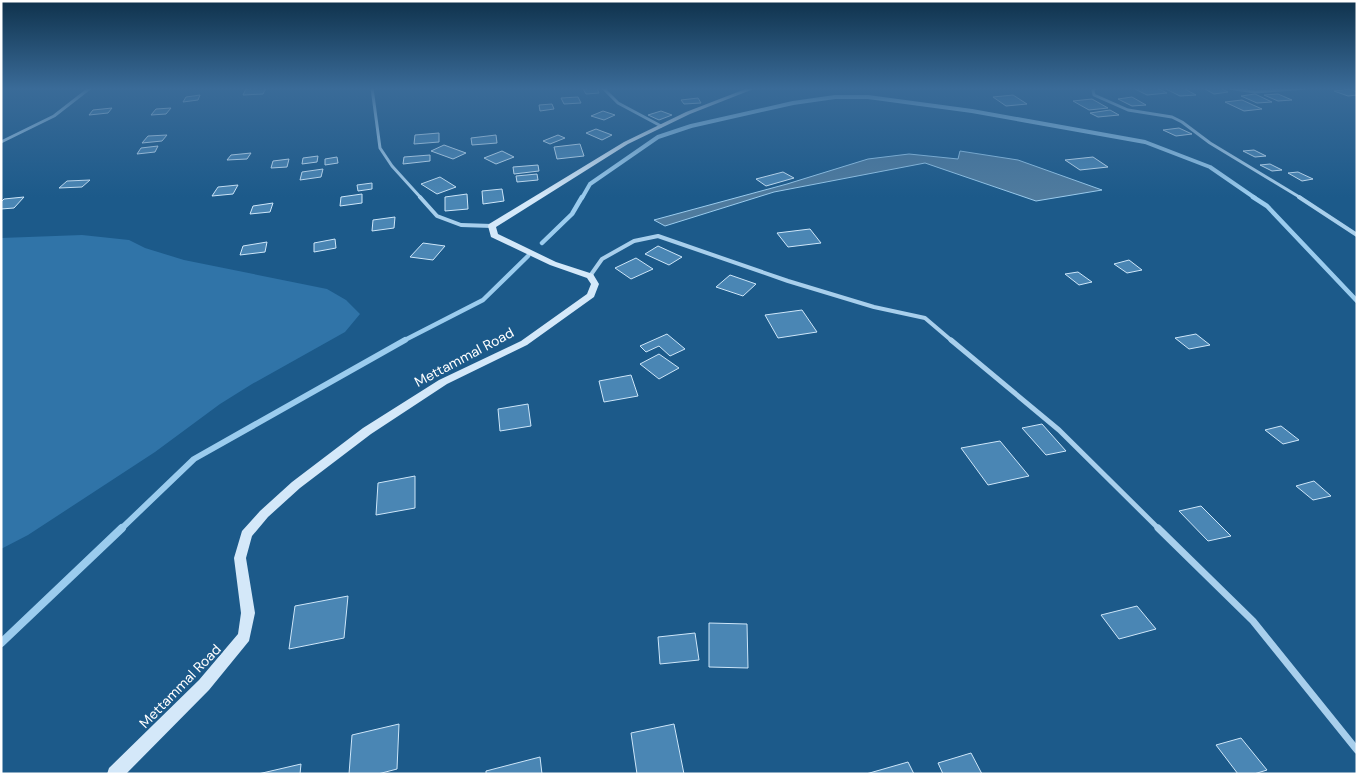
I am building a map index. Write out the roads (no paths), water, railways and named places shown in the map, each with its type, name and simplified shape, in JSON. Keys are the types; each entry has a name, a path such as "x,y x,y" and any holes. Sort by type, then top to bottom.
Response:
{"main road":[{"path":"590,276 523,250 494,235 492,226 626,143 666,124"},
{"name":"Mettammal Road","path":"115,774 204,685 244,637 248,613 240,558 246,534 264,514 296,485 367,431 404,406 443,382 524,343 581,304 591,295 595,284 590,276"}],"street":[{"path":"1,142 37,124"},
{"path":"377,124 380,148 392,166 437,216 461,224 492,226"},
{"path":"1185,124 1210,143 1324,212 1357,235"},
{"path":"590,276 602,259 634,241 658,236 874,307 926,318 1059,430 1253,621 1357,750"}],"waterway":[{"path":"582,198 590,184 658,137 699,124"},
{"path":"1045,124 1145,142 1210,167 1255,198"},
{"path":"542,243 572,214 582,197"},
{"path":"1253,197 1267,206 1357,301"},
{"path":"403,341 483,300 528,256"},
{"path":"121,529 194,459 405,340"},
{"path":"1,643 122,528"}]}
